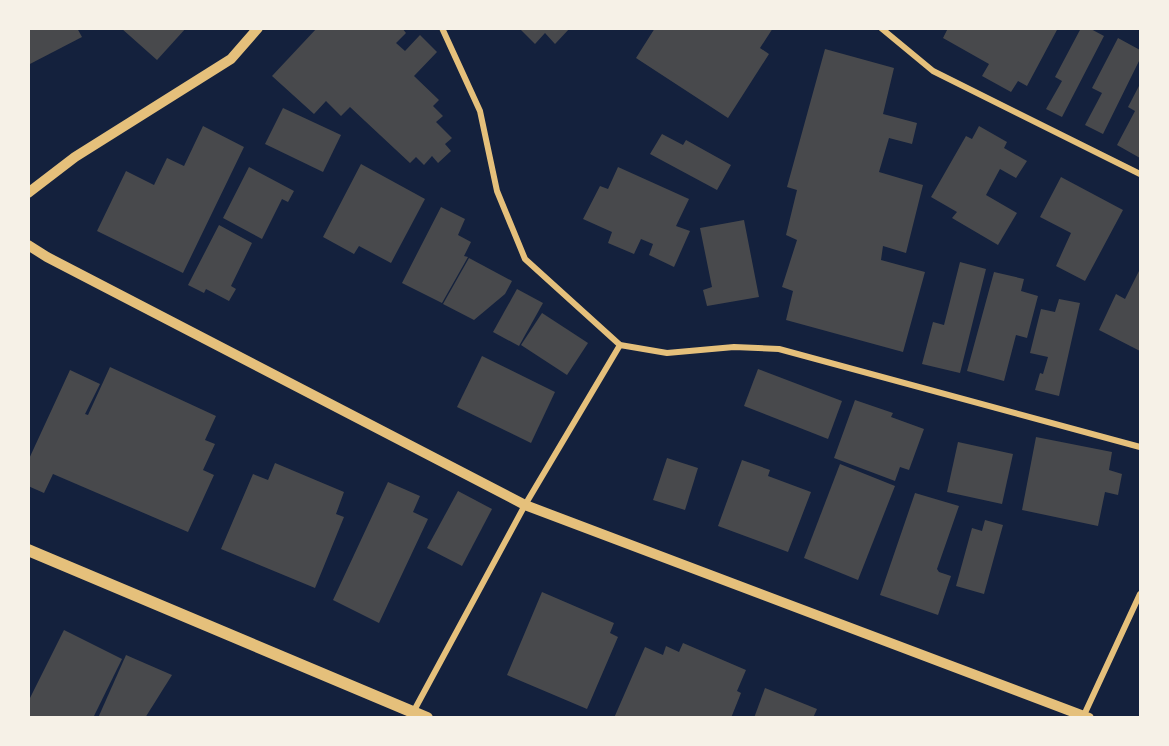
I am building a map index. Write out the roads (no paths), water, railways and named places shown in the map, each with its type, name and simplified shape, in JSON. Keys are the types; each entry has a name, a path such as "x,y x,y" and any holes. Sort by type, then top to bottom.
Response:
{"main road":[{"path":"28,550 412,715 427,717"}],"street":[{"path":"28,193 75,156 231,59 258,28"},
{"path":"442,28 480,111 497,191 525,259 620,345 667,353 734,346 779,348 1140,447"},
{"path":"881,28 933,71 1140,174"},
{"path":"28,245 47,257 525,505 1087,716 1140,594"},
{"path":"412,715 525,505 620,345"}]}
